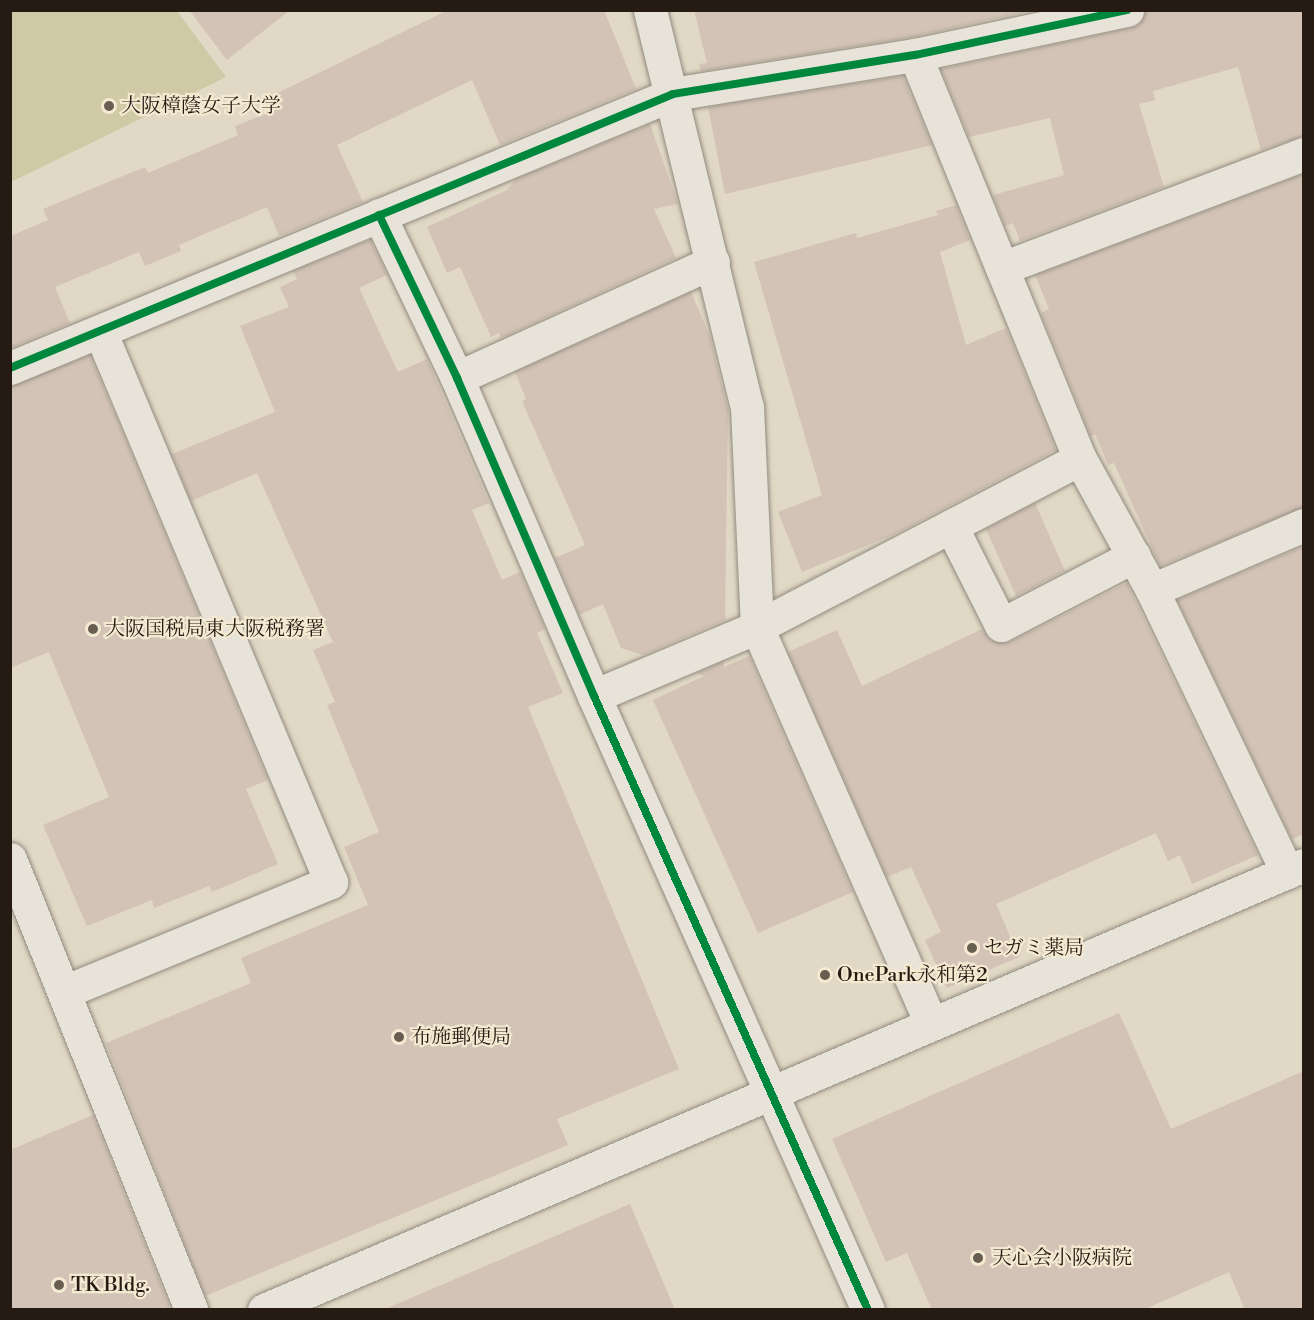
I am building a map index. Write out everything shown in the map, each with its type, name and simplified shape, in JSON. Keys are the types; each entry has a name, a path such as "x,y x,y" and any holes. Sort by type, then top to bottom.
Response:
{"street":[{"path":"650,10 673,94 747,407 757,627 931,1023"},
{"path":"10,368 673,94 915,55 1043,19 1127,10"},
{"path":"264,1310 1295,869 1152,590 1080,459 915,55"},
{"path":"1002,268 1304,154"},
{"path":"380,215 457,378 594,696 868,1310"},
{"path":"457,378 713,262"},
{"path":"64,992 331,882 100,331"},
{"path":"594,696 757,627 1080,459"},
{"path":"1152,590 1304,525"},
{"path":"951,526 1001,625 1134,556"},
{"path":"10,859 191,1310"}],"shaded area":[{"name":"大阪樟蔭女子大学","path":"11,10 177,11 226,77 11,182"}],"building":[{"path":"189,10 290,10 227,60"},
{"path":"448,10 604,10 636,89 500,145 472,80 337,145 363,202 279,236 267,207 179,245 181,251 145,266 139,252 55,287 70,323 10,348 10,236 48,220 43,209 145,167 148,173 238,135 235,126 268,113 259,102"},
{"path":"694,10 1034,10 912,37 701,71 699,64 707,63"},
{"path":"1145,10 1304,10 1304,136 1261,150 1238,67 1153,91 1155,100 1139,104 1164,187 1020,241 1013,223 1005,226 993,195 1064,175 1050,118 969,137 941,69 1131,28 1140,23"},
{"path":"903,76 932,145 725,194 708,107"},
{"path":"650,124 678,204 654,209 676,258 501,338 499,333 491,337 460,267 447,273 427,227 507,190 516,179"},
{"path":"1304,174 1304,507 1160,566 1114,463 1108,465 1095,434 1091,436 1041,313 1049,309 1035,275"},
{"path":"956,205 970,240 940,252 966,345 1006,328 1056,450 895,534 802,572 778,512 822,495 754,262 856,233 857,238 938,215 936,211"},
{"path":"370,240 387,275 359,288 398,372 427,359 489,503 472,510 502,580 520,572 545,629 537,633 563,693 528,707 679,1069 557,1119 568,1145 205,1296 106,1043 251,983 241,958 368,905 344,847 379,832 327,705 335,702 313,650 333,642 257,473 191,501 172,454 275,412 240,326 289,307 280,287 297,279 293,271"},
{"path":"691,292 710,336 728,410 725,620 643,655 621,648 603,604 579,615 555,558 585,545 522,401 526,399 515,372"},
{"path":"90,355 268,780 246,789 278,864 212,892 209,886 154,908 152,900 87,926 43,825 109,797 49,652 10,668 10,386"},
{"path":"1035,503 1065,571 1016,596 986,529"},
{"path":"1304,546 1304,834 1292,839 1177,600"},
{"path":"1127,583 1258,855 1192,884 1180,855 1168,861 1156,833 996,904 1019,957 947,988 925,940 941,932 911,867 887,877 788,652 837,630 862,686 982,629 991,641 1010,642"},
{"path":"749,656 853,892 758,933 653,700 704,676 696,673 724,661 724,667"},
{"path":"1119,1013 1171,1129 1304,1071 1304,1310 1245,1310 1229,1272 1143,1310 932,1310 907,1253 886,1262 832,1139"},
{"path":"93,1115 171,1310 10,1310 10,1150"},
{"path":"630,1204 675,1310 383,1310"}],"cycle path":[{"path":"10,368 673,94 915,55 1127,10"},
{"path":"379,215 457,378 594,696 868,1310"}],"place":[{"name":"大阪樟蔭女子大学","path":"109,106"},
{"name":"大阪国税局東大阪税務署","path":"93,629"},
{"name":"セガミ薬局","path":"972,948"},
{"name":"OnePark永和第2","path":"825,975"},
{"name":"布施郵便局","path":"399,1037"},
{"name":"天心会小阪病院","path":"978,1258"},
{"name":"TK Bldg.","path":"59,1285"}]}
